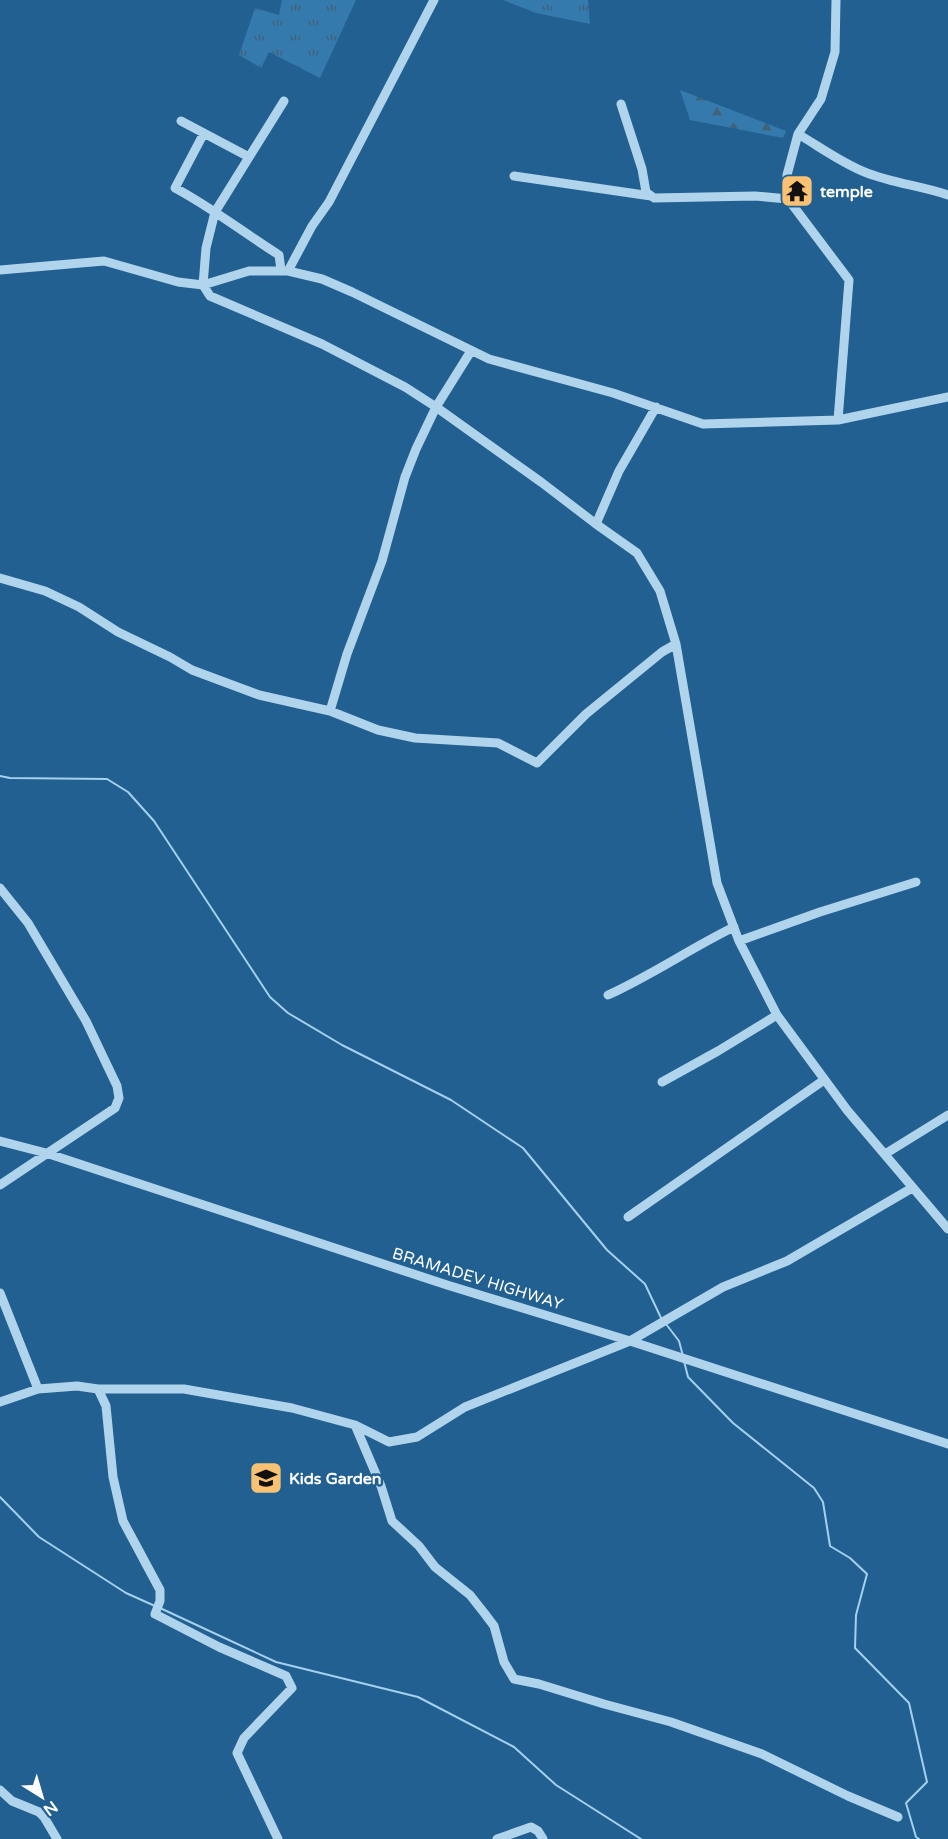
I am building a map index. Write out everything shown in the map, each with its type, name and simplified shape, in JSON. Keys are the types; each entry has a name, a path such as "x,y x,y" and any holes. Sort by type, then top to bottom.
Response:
{"street":[{"path":"284,270 329,202 434,0"},
{"path":"836,0 835,52 821,99 798,134 787,175 788,199 849,280 838,420"},
{"path":"285,101 215,212 206,248 202,285 210,296 332,349 405,387 541,482 637,553 660,591 676,644 717,883 739,941 777,1015 824,1080 948,1229"},
{"path":"621,104 642,169 646,192 651,196"},
{"path":"181,122 249,158"},
{"path":"204,133 175,188 279,255 284,270"},
{"path":"798,134 864,172 948,195"},
{"path":"514,176 654,198 721,196 788,199"},
{"path":"0,270 104,261 178,282 202,285 249,271 284,270 322,279 352,292 489,359 613,393 703,424 838,420 948,397"},
{"path":"330,711 347,654 382,561 405,477 436,407 471,351"},
{"path":"596,524 619,471 656,407"},
{"path":"0,578 54,595 79,607 118,632 192,670 259,695 330,711 378,730 415,738 498,743 537,764 586,714 662,652 676,644"},
{"path":"739,941 820,912 916,882"},
{"path":"0,888 28,923 86,1021 117,1086 119,1098 114,1108 0,1185"},
{"path":"608,995 637,982 734,927"},
{"path":"662,1082 777,1015"},
{"path":"628,1217 824,1080"},
{"path":"885,1154 948,1115"},
{"name":"BRAMADEV HIGHWAY","path":"0,1141 46,1153 447,1285 630,1341 948,1444"},
{"path":"0,1402 38,1389 77,1386 98,1389 184,1389 291,1408 355,1425 389,1442 417,1437 465,1407 630,1341 723,1287 787,1261 912,1188"},
{"path":"0,1293 38,1389"},
{"path":"98,1389 106,1406 112,1477 123,1521 160,1590 160,1601 155,1614 219,1647 286,1676 292,1688 244,1738 237,1753 278,1839"},
{"path":"355,1425 381,1486 392,1521 419,1546 435,1568 470,1596 485,1614 494,1626 504,1662 514,1679 671,1722 762,1754 849,1796 898,1816"},
{"path":"0,1790 12,1801 39,1812 57,1839"},
{"path":"497,1839 531,1827 538,1831 543,1839"}],"green space":[{"path":"282,0 356,0 320,78 269,52 261,68 239,55 255,8 279,15"},
{"path":"503,0 588,0 590,24 536,13"},
{"path":"680,90 786,131 783,138 690,120"}],"waterway":[{"path":"0,776 107,779 128,792 154,821 270,997 288,1013 342,1045 451,1100 523,1148 607,1250 645,1284 662,1320"},
{"path":"666,1324 679,1341 683,1356"},
{"path":"684,1361 688,1377 733,1423 814,1488 823,1502 830,1546 850,1558 867,1574 856,1615 855,1648 909,1703 927,1782 906,1803 916,1837 919,1839"},
{"path":"0,1497 39,1537 126,1593 155,1606"},
{"path":"160,1608 276,1662 418,1697 514,1747 556,1785 641,1839"}],"place":[{"name":"temple","path":"797,191"},
{"name":"Kids Garden","path":"266,1478"}]}
